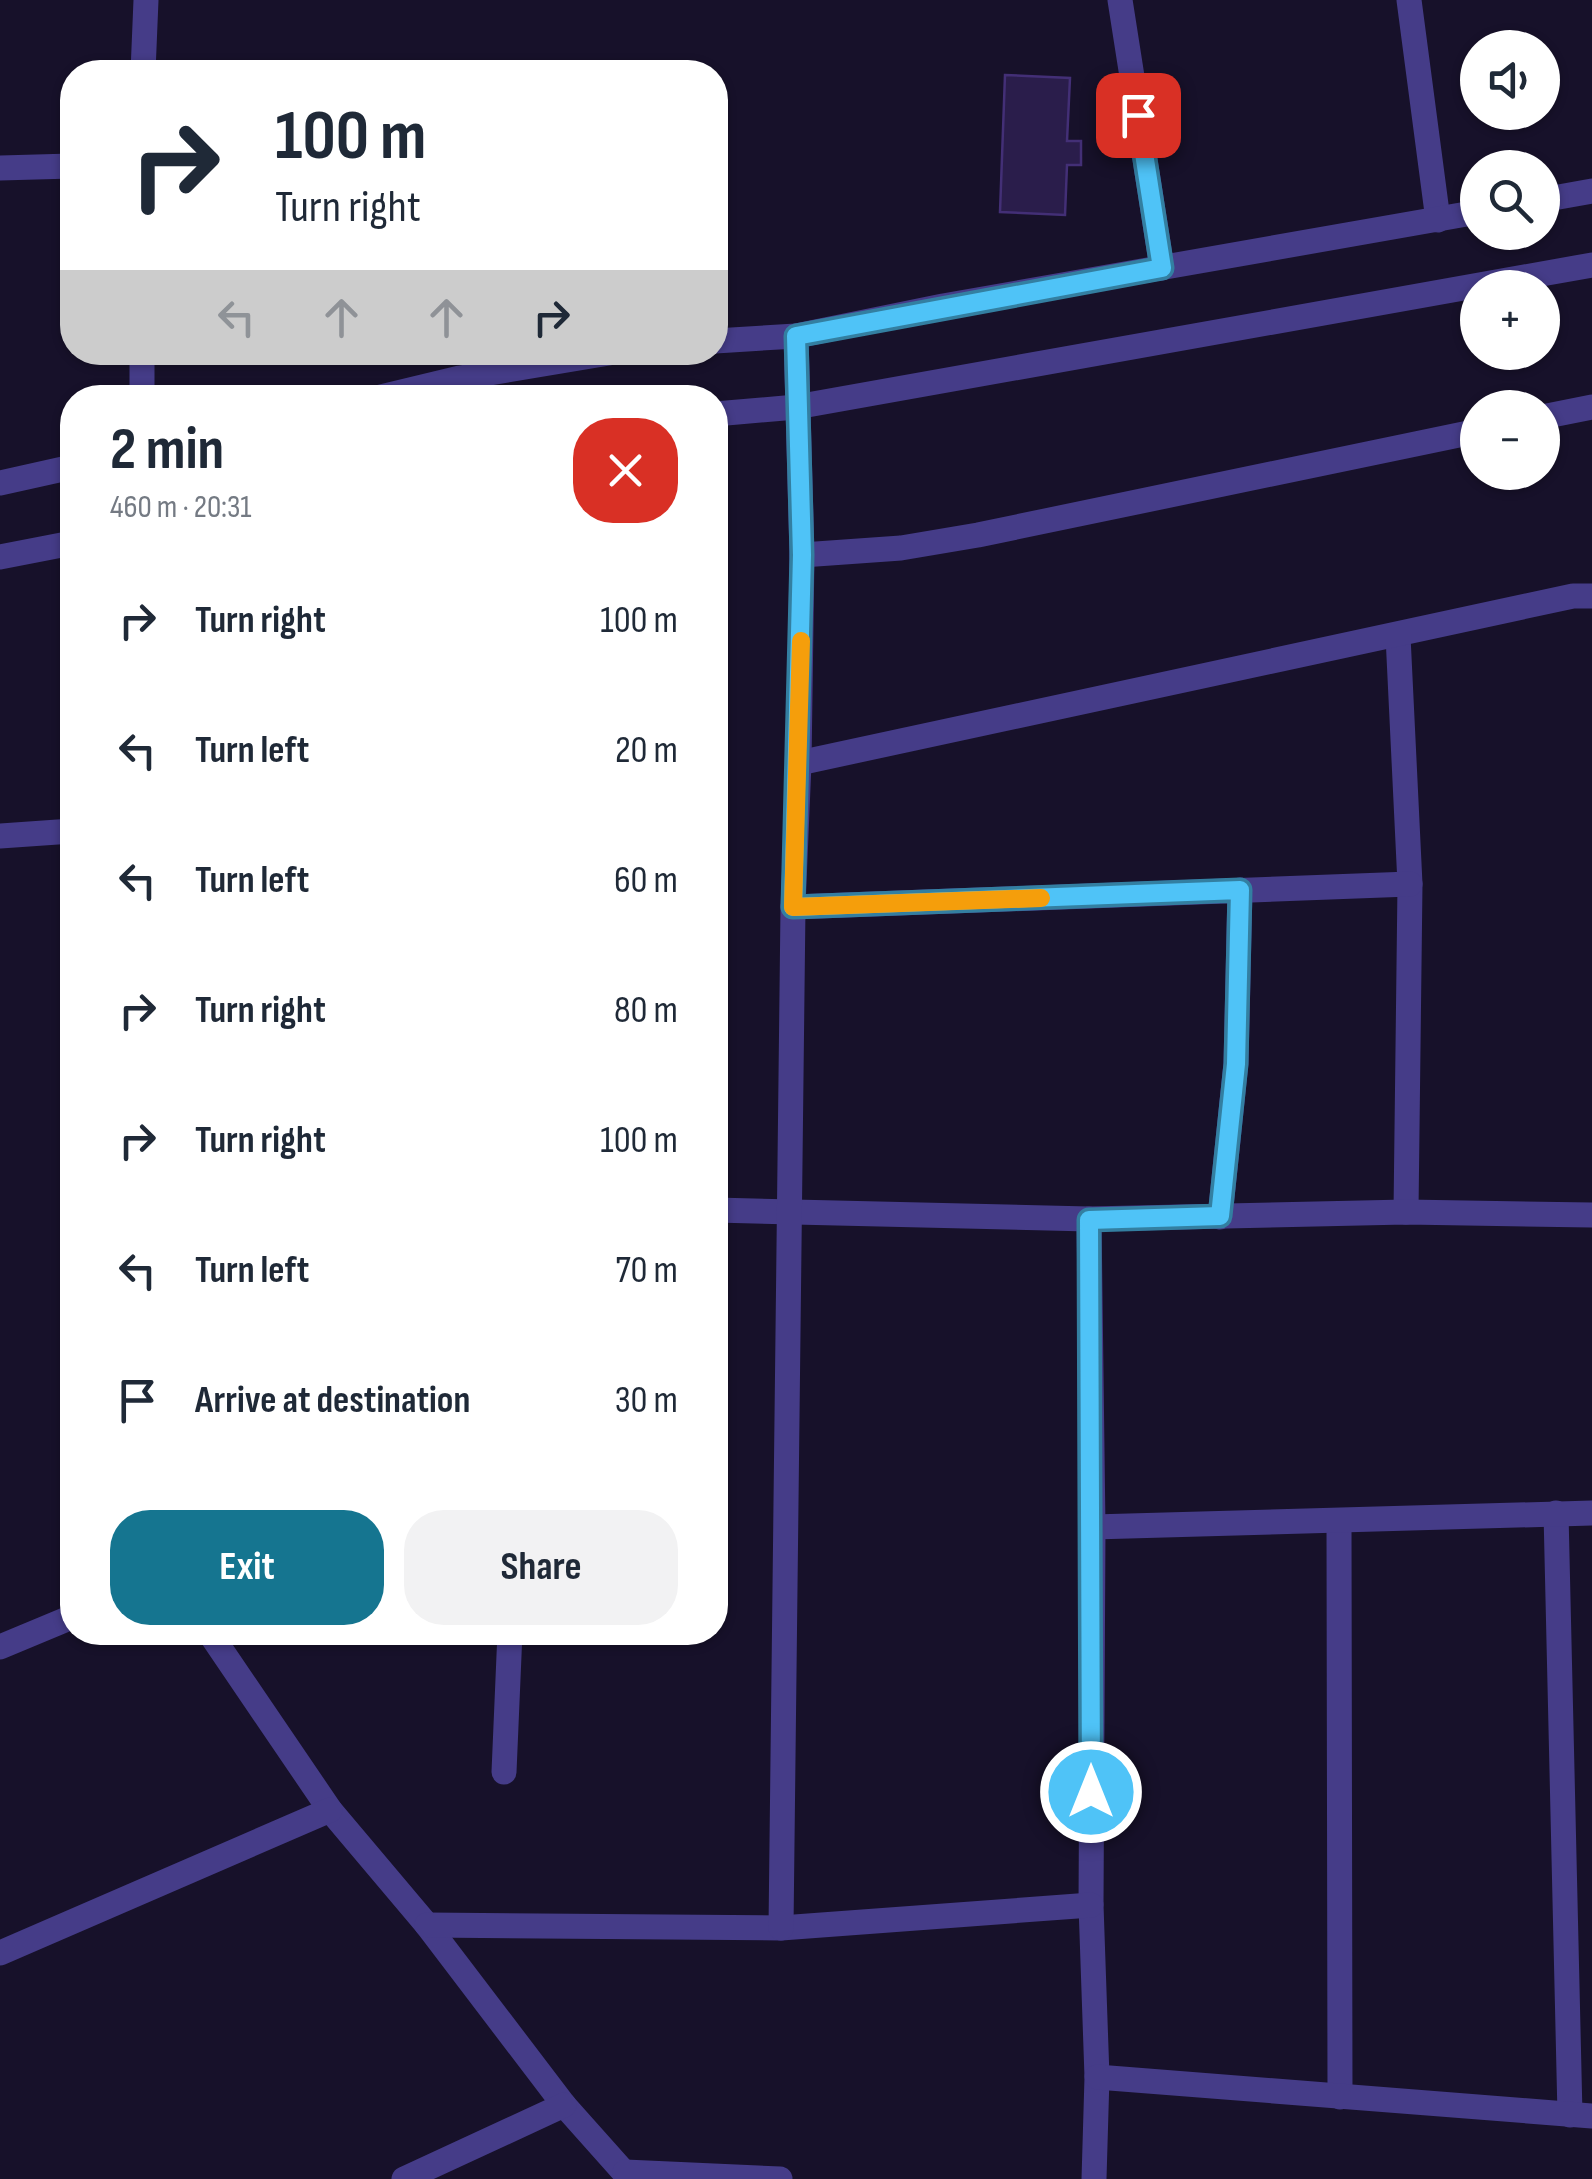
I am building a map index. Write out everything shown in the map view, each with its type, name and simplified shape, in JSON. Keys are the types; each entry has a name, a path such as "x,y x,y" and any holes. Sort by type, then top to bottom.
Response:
{"street":[{"path":"144,60 146,0"},
{"path":"1120,0 1162,268"},
{"path":"1409,0 1438,220"},
{"path":"0,168 60,166"},
{"path":"1560,197 1592,191"},
{"path":"728,340 796,336 1460,216"},
{"path":"728,413 796,407 1592,265"},
{"path":"781,1928 793,907 802,555 796,336"},
{"path":"431,385 538,365"},
{"path":"1560,413 1592,407"},
{"path":"802,555 901,548 978,535 1460,435"},
{"path":"0,482 60,470"},
{"path":"0,557 60,545"},
{"path":"798,762 1573,596 1592,596"},
{"path":"1398,636 1410,884 1406,1212"},
{"path":"0,836 60,832"},
{"path":"793,907 1410,884"},
{"path":"1220,1216 1236,1064 1240,890"},
{"path":"728,1210 1089,1220 1406,1212 1592,1215"},
{"path":"1089,1220 1093,1527 1090,1905 1097,2077 1094,2179"},
{"path":"1097,2077 1581,2115 1556,1513"},
{"path":"1093,1527 1592,1513"},
{"path":"1339,1523 1340,2097"},
{"path":"0,1647 60,1622"},
{"path":"219,1645 330,1810 427,1925 564,2105 627,2176 780,2179"},
{"path":"504,1772 509,1645"},
{"path":"0,1953 330,1810"},
{"path":"427,1925 781,1928 1090,1905"},
{"path":"404,2179 564,2105"}],"building":[{"path":"1005,75 1070,78 1067,141 1081,141 1081,165 1067,165 1065,215 1000,212"}],"slow traffic":[{"path":"801,641 793,907 1041,898"}],"route":[{"path":"1091,1792 1089,1220 1220,1216 1236,1064 1240,890 793,907 802,555 796,336 1162,268 1138,115"}]}
